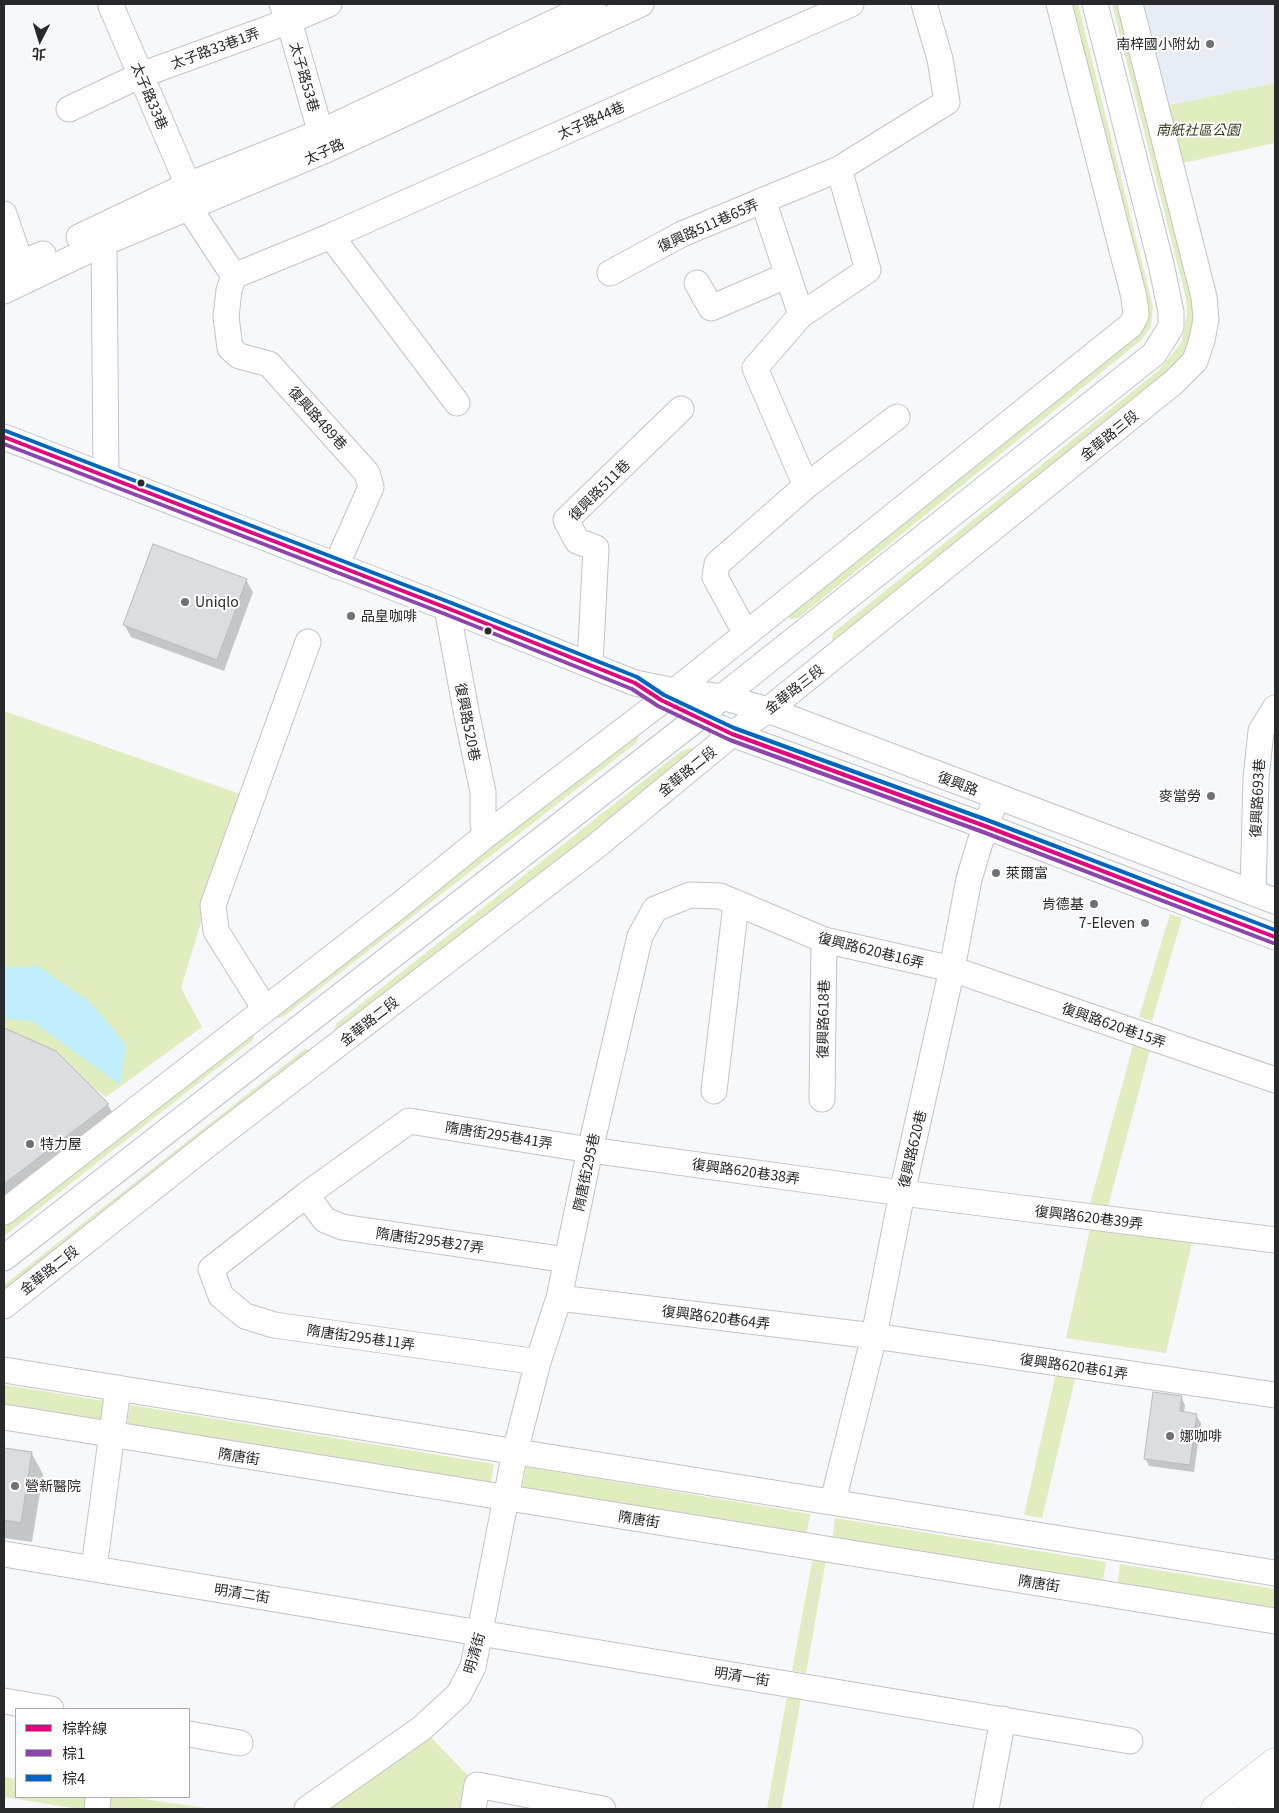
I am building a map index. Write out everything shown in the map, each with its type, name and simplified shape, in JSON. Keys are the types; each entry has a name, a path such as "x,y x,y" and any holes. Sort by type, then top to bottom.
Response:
{"main road":[{"path":"1216,1809 1263,1794 1275,1762"}],"street":[{"name":"太子路33巷1弄","path":"69,110 141,75 285,12 329,4"},
{"name":"太子路","path":"323,141 593,4"},
{"name":"太子路","path":"12,268 323,141 641,4"},
{"name":"太子路44巷","path":"231,283 331,236 851,4"},
{"path":"764,200 839,169 947,102 940,58 924,4"},
{"path":"4,1212 746,634 1131,326 1136,315 1134,297 1059,4"},
{"path":"4,1258 699,718 722,697 1154,354 1171,328 1171,312 1161,264 1095,4"},
{"name":"金華路三段","path":"732,734 768,710 1174,382 1195,361 1206,319 1204,297 1130,4"},
{"name":"太子路33巷","path":"112,6 189,197"},
{"name":"太子路53巷","path":"285,12 323,141"},
{"path":"806,486 755,368 802,315 868,270 839,169"},
{"name":"太子路","path":"4,291 104,243 189,197"},
{"path":"189,197 231,283"},
{"name":"復興路511巷65弄","path":"610,273 682,234 764,200 802,315"},
{"path":"4,214 12,268"},
{"path":"331,236 457,403"},
{"path":"104,243 106,476"},
{"path":"697,283 711,308 788,275"},
{"name":"復興路489巷","path":"231,283 226,317 230,348 239,356 269,364 367,472 371,487 336,566"},
{"name":"復興路511巷","path":"590,664 596,548 577,541 566,520 682,409"},
{"path":"746,634 715,577 717,564 806,486 897,417"},
{"name":"復興路","path":"4,437 668,695 699,718 732,734 985,826 1275,937"},
{"name":"復興路520巷","path":"447,608 483,792 482,822 485,836"},
{"path":"265,1009 216,931 213,905 308,642"},
{"name":"復興路","path":"668,695 722,697 768,710 1264,897"},
{"name":"復興路693巷","path":"1264,897 1256,778 1261,731 1275,708"},
{"name":"金華路二段","path":"4,1306 211,1142 595,847 732,734"},
{"name":"復興路620巷","path":"833,1502 874,1336 902,1193 952,969 969,879 985,826 998,798"},
{"name":"復興路620巷16弄","path":"669,903 690,895 720,896 824,940 952,969"},
{"name":"隋唐街295巷","path":"515,1452 538,1362 558,1298 640,936 655,909 669,903"},
{"path":"714,1091 736,904"},
{"name":"復興路618巷","path":"822,1099 824,940"},
{"name":"復興路620巷15弄","path":"952,969 1275,1080"},
{"name":"隋唐街295巷41弄","path":"306,1195 409,1121 590,1150"},
{"name":"復興路620巷38弄","path":"590,1150 902,1193"},
{"name":"復興路620巷39弄","path":"902,1193 1275,1240"},
{"name":"隋唐街295巷27弄","path":"306,1195 325,1220 342,1227 567,1260"},
{"name":"隋唐街295巷11弄","path":"306,1195 211,1268 222,1296 245,1316 274,1325 538,1362"},
{"name":"復興路620巷64弄","path":"558,1298 874,1336"},
{"name":"復興路620巷61弄","path":"874,1336 1275,1394"},
{"path":"4,1370 1275,1573"},
{"path":"94,1568 118,1388"},
{"name":"隋唐街","path":"4,1417 1275,1620"},
{"name":"明清街","path":"307,1809 422,1728 459,1694 473,1667 515,1452"},
{"name":"明清二街","path":"4,1554 480,1632"},
{"name":"明清一街","path":"480,1632 1130,1741"},
{"path":"4,1702 43,1708"},
{"path":"986,1809 1003,1719"},
{"path":"190,1734 240,1744"},
{"path":"475,1797 603,1809"}],"path":[{"path":"774,1809 821,1548"}],"shaded area":[{"name":"南梓國小附幼","path":"1135,4 1275,4 1275,83 1160,107"}],"green space":[{"path":"1065,4 1078,4 1153,307 1151,327 1140,341 798,618 791,619 787,616 1132,333"},
{"path":"1112,4 1124,4 1195,280 1193,350 838,644 832,639 833,633 1159,370 1182,342 1187,313 1186,298"},
{"name":"南紙社區公園","path":"1275,83 1275,143 1173,165 1160,107"},
{"path":"4,711 240,794 181,988 202,1027 106,1097 19,1034 4,1032"},
{"path":"638,735 636,743 283,1017 278,1018 274,1015 273,1011"},
{"path":"690,748 698,753 337,1033 334,1030 337,1023 680,752"},
{"path":"1170,914 1182,918 1152,1021 1139,1017"},
{"path":"254,1034 253,1040 4,1236 4,1217"},
{"path":"1133,1045 1150,1050 1108,1206 1090,1204"},
{"path":"305,1049 312,1051 4,1301 4,1285"},
{"path":"1091,1224 1193,1238 1166,1353 1066,1338"},
{"path":"1057,1369 1077,1371 1042,1518 1024,1515"},
{"path":"4,1385 105,1401 101,1427 4,1412"},
{"path":"130,1405 494,1464 490,1488 126,1432"},
{"path":"526,1467 810,1514 806,1538 521,1495"},
{"path":"835,1518 1106,1562 1102,1587 832,1544"},
{"path":"814,1552 827,1554 806,1673 792,1671"},
{"path":"1120,1564 1275,1589 1275,1616 1117,1591"},
{"path":"788,1691 802,1693 781,1809 767,1809"},
{"path":"422,1728 477,1785 473,1809 307,1809"},
{"path":"4,1777 15,1779 15,1798 136,1798 213,1809 79,1809 4,1797"}],"water":[{"path":"38,966 91,1003 126,1045 120,1085 33,1022 4,1018 4,968"}],"building":[{"name":"Uniqlo","path":"153,544 247,579 217,660 123,625"},
{"name":"特力屋","path":"4,1028 56,1051 109,1104 4,1184"},
{"name":"娜咖啡","path":"1153,1392 1182,1396 1180,1411 1197,1414 1190,1465 1144,1459"},
{"name":"營新醫院","path":"4,1448 32,1452 21,1523 4,1520"}],"transit line":[{"name":"棕4","path":"6,431 449,602 637,677 664,695 734,728 987,820 1275,930"},
{"name":"棕幹線","path":"4,437 447,608 635,683 661,700 732,734 985,826 1275,937"},
{"name":"棕1","path":"4,444 445,614 632,689 658,706 730,740 983,832 1273,943"}],"place":[{"name":"南梓國小附幼","path":"1210,44"},
{"name":"Uniqlo","path":"185,602"},
{"name":"品皇咖啡","path":"351,616"},
{"name":"麥當勞","path":"1211,796"},
{"name":"萊爾富","path":"996,873"},
{"name":"肯德基","path":"1094,904"},
{"name":"7-Eleven","path":"1145,923"},
{"name":"特力屋","path":"30,1144"},
{"name":"娜咖啡","path":"1170,1436"},
{"name":"營新醫院","path":"15,1486"}]}
